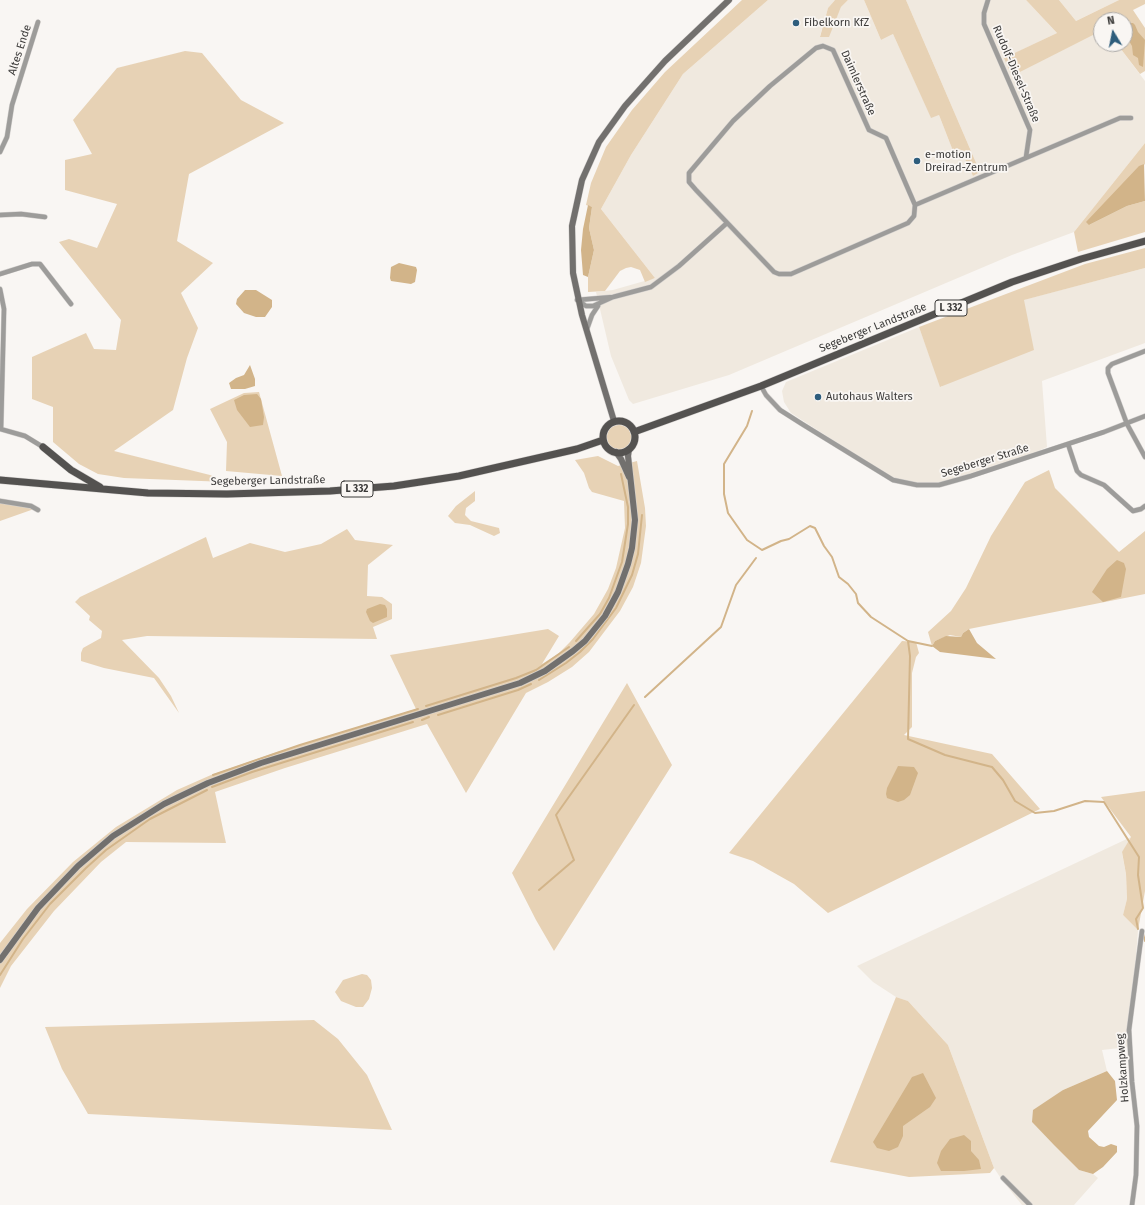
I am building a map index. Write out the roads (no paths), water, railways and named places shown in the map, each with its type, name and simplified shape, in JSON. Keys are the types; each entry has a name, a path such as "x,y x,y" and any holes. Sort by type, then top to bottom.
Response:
{"main road":[{"path":"614,422 577,300 571,253 573,217 582,180 599,142 643,84 729,0"},
{"name":"Segeberger Landstraße","path":"634,432 761,386 1012,282 1081,259 1145,241"},
{"path":"622,421 627,423 634,432 634,441 629,449 622,452 616,452 608,448 603,440 605,429 614,422 622,421"},
{"name":"Segeberger Landstraße","path":"0,480 148,493 250,494 379,487 459,476 509,466 577,449 603,440"},
{"path":"43,447 70,470 106,490"},
{"path":"0,960 38,908 78,866 113,836 164,804 208,782 261,763 515,685 545,671 564,659 585,641 605,616 624,577 632,548 635,520 629,449"},
{"path":"616,452 621,459 631,482"},
{"path":"0,485 15,482"}],"street":[{"name":"Rudolf-Diesel-Straße","path":"988,0 984,13 984,24 1030,130 1026,157"},
{"name":"Altes Ende","path":"0,152 7,137 12,105 38,22"},
{"name":"Daimlerstraße","path":"823,46 834,50 869,130 886,138 915,205 914,216 908,223 785,275 774,272 727,223 689,182 689,173 733,121 770,86 816,48 823,46"},
{"path":"915,205 1120,118 1131,118"},
{"path":"0,215 21,214 45,217"},
{"path":"577,300 613,297 651,287 661,281 727,223"},
{"path":"0,274 32,264 40,264 71,304"},
{"path":"0,289 4,309 0,429 25,436 43,447"},
{"path":"577,300 588,307 599,304 613,297"},
{"path":"587,331 592,315 599,304"},
{"path":"1145,351 1112,364 1108,368 1108,373 1127,424 1145,456"},
{"name":"Segeberger Straße","path":"761,386 766,395 780,410 875,470 893,480 908,484 939,485 1068,444 1127,424 1145,416"},
{"path":"1068,444 1077,470 1081,475 1104,485 1133,511 1141,509 1145,506"},
{"path":"0,501 31,506 38,510"},
{"name":"Holzkampweg","path":"1132,1205 1136,1175 1137,1126 1132,1082 1129,1030 1142,931"},
{"path":"1003,1178 1030,1205"}],"waterway":[{"path":"752,411 747,426 724,464 724,494 728,513 747,540 762,550 789,539 810,526 815,528 824,546 832,557 839,577 848,584 856,594 858,603 871,617 908,641 932,646"},
{"path":"576,641 600,614 609,598 622,562 628,524 628,507 621,474"},
{"path":"539,680 580,652 593,639 616,608 632,575 638,554 642,515"},
{"path":"645,697 721,627 736,585 756,558"},
{"path":"908,641 910,656 908,739 945,755 992,767 1003,780 1015,801 1035,813 1054,811 1085,801 1104,802 1139,857 1138,875 1143,908 1136,919 1138,929"},
{"path":"426,706 516,678 536,670 569,647"},
{"path":"438,715 518,690 531,684"},
{"path":"539,890 574,860 556,815 634,705"},
{"path":"213,775 300,745 418,709"},
{"path":"422,720 429,717"},
{"path":"212,787 252,772 413,722"},
{"path":"0,975 23,939 50,904 106,850 150,819 207,790"},
{"path":"1143,934 1145,941"}],"place":[{"name":"Fibelkorn KfZ","path":"796,23"},
{"name":"e-motion Dreirad-Zentrum","path":"917,161"},
{"name":"Autohaus Walters","path":"818,397"}]}
